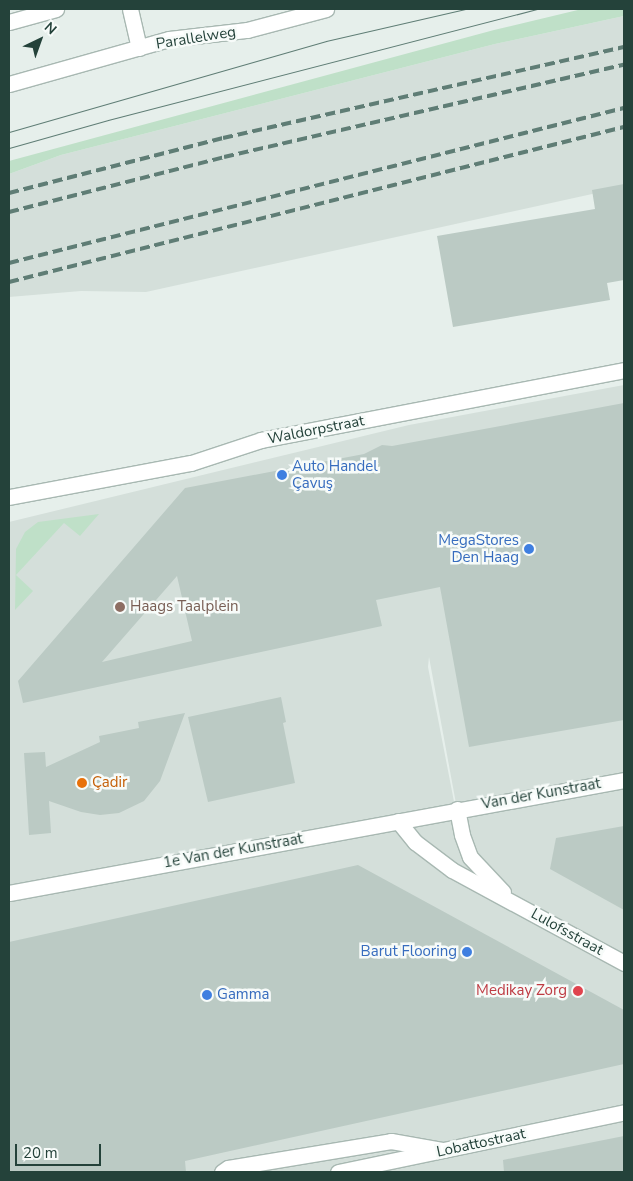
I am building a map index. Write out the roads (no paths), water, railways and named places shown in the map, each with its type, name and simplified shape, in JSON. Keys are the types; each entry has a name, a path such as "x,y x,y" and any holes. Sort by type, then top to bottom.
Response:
{"street":[{"path":"9,22 56,9"},
{"path":"130,9 139,48"},
{"name":"Parallelweg","path":"9,84 168,39 247,30 326,9"},
{"name":"Waldorpstraat","path":"9,497 191,463 261,440 624,370"},
{"name":"Van der Kunstraat","path":"457,809 624,780"},
{"name":"1e Van der Kunstraat","path":"9,893 457,809"},
{"name":"Lulofsstraat","path":"457,809 462,834 470,857 510,900"},
{"name":"Lulofsstraat","path":"398,821 415,842 452,870 624,964"},
{"name":"Lobattostraat","path":"338,1172 624,1112"},
{"path":"222,1172 228,1168 391,1140 447,1150"}],"tram line":[{"path":"9,132 326,41 466,9"},
{"path":"9,148 108,120 538,9"}],"railway":[{"path":"9,193 223,138 624,47"},
{"path":"9,212 224,157 624,65"},
{"path":"9,263 624,108"},
{"path":"9,282 624,127"}],"place":[{"name":"Auto Handel Çavuş","path":"282,475"},
{"name":"MegaStores Den Haag","path":"529,549"},
{"name":"Haags Taalplein","path":"120,607"},
{"name":"Çadir","path":"82,783"},
{"name":"Barut Flooring","path":"467,952"},
{"name":"Medikay Zorg","path":"578,991"},
{"name":"Gamma","path":"207,995"}]}
